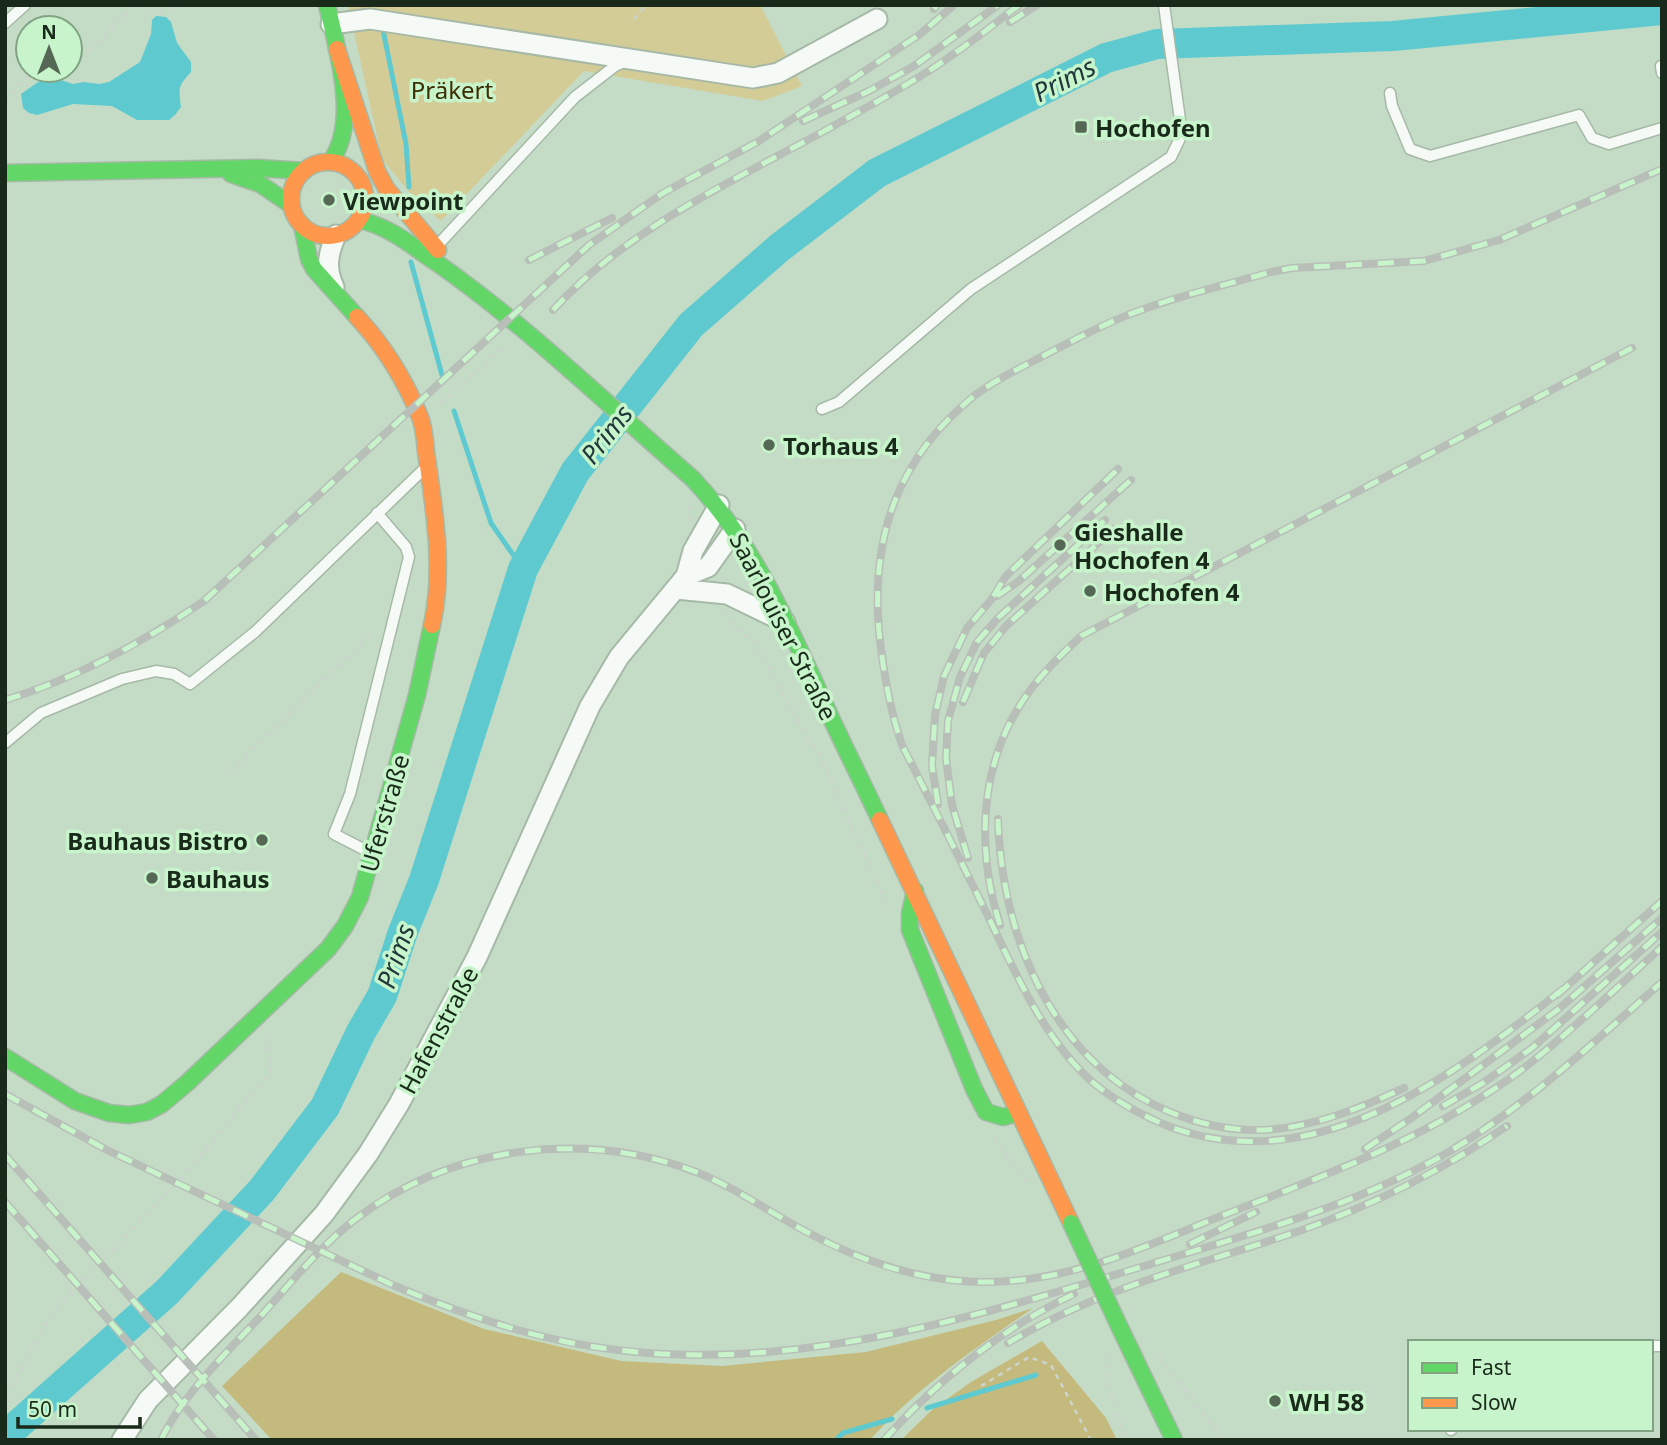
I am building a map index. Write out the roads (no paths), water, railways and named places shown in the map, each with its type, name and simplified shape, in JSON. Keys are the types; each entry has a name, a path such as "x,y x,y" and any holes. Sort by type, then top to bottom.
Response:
{"main road":[{"name":"Saarlouiser Straße","path":"329,14 337,49 377,171 386,188 435,247 477,291 693,479 719,505 760,570 915,890 1174,1440"},
{"name":"Saarlouiser Straße","path":"337,49 345,117 343,142 347,168"},
{"name":"Saarlouiser Straße","path":"331,162 343,142"},
{"path":"331,162 347,168 360,181 364,194 365,203 359,220 345,232 336,235 314,233 302,225 291,205 296,180 312,166 331,162"},
{"path":"5,173 258,168 304,171"},
{"path":"216,170 260,184 291,205"},
{"name":"Saarlouiser Straße","path":"364,194 456,270"},
{"name":"Saarlouiser Straße","path":"359,220 374,223 396,234 477,291"},
{"name":"Uferstraße","path":"5,1057 75,1101 109,1113 129,1115 147,1112 179,1090 328,949 345,926 360,897 417,695 435,613 438,562 434,505 421,420 401,376 373,334 314,269 309,259 302,225"},
{"path":"915,890 910,913 910,930 974,1089 986,1112 1003,1117 1018,1113"}],"street":[{"name":"Saarlouiser Straße","path":"329,14 752,78 778,73 877,19"},
{"name":"Uferstraße","path":"336,235 327,262 328,276 338,297"},
{"name":"Hafenstraße","path":"681,583 693,551 719,505"},
{"name":"Hafenstraße","path":"122,1440 148,1400 239,1308 324,1214 368,1154 400,1104 477,957 590,706 619,657 681,583 708,567 735,529"},
{"path":"681,583 727,594 785,622"}],"lane":[{"path":"5,23 25,5"},
{"path":"822,409 838,402 971,289 1171,157 1182,134 1164,5"},
{"path":"435,247 575,97 615,66 631,58"},
{"path":"1390,93 1392,106 1410,149 1430,156 1579,115 1592,138 1609,144 1662,128"},
{"path":"5,743 41,713 122,678 150,671 163,671 190,684 255,632 428,465"},
{"path":"374,854 349,844 334,834 350,794 409,557 406,547 377,513"}],"water":[{"path":"156,16 166,17 171,22 177,43 191,62 191,72 180,88 181,107 169,120 137,120 112,106 73,104 37,115 23,108 21,94 35,84 109,82 140,62 151,34 152,20"}],"waterway":[{"name":"Prims","path":"5,1436 167,1292 262,1190 325,1107 361,1032 382,996 424,880 523,569 575,472 691,325 779,248 877,173 1106,58 1157,44 1393,36 1662,10"},
{"path":"382,25 406,144 409,187"},
{"path":"411,262 442,375"},
{"path":"454,411 491,523 523,569"},
{"path":"927,1408 1036,1375"},
{"path":"836,1440 843,1433 892,1419"}],"railway":[{"path":"934,9 937,5"},
{"path":"5,700 58,681 108,658 204,601 589,245 663,193 759,141 919,35 954,5"},
{"path":"803,121 869,91 914,66 998,5"},
{"path":"553,310 616,253 651,228 912,82 1019,5"},
{"path":"1010,22 1037,5"},
{"path":"1563,989 1475,1056 1427,1086 1377,1112 1325,1131 1272,1141 1218,1139 1163,1124 1118,1101 1079,1069 1038,1014 902,745 890,703 879,631 880,562 895,501 908,472 926,445 948,420 990,385 1080,337 1118,319 1160,304 1271,272 1292,268 1424,261 1499,240 1662,169"},
{"path":"529,260 612,218"},
{"path":"1000,925 987,867 985,838 990,780 1009,725 1024,699 1051,666 1081,636 1632,348"},
{"path":"938,804 932,766 935,715 944,676 967,628 991,600 1006,576 1118,469"},
{"path":"997,596 1019,581 1131,480"},
{"path":"968,858 952,805 946,758 948,721 960,677 977,642 998,618 1105,520"},
{"path":"963,702 984,653 1006,626 1114,529"},
{"path":"998,819 1010,908 1023,951 1042,992 1065,1029 1094,1062 1129,1090 1170,1112 1192,1120 1227,1128 1263,1130 1335,1116 1404,1088"},
{"path":"1557,995 1662,901"},
{"path":"1365,1149 1560,1008 1662,918"},
{"path":"1443,1106 1483,1083 1532,1048 1662,932"},
{"path":"161,1440 181,1407 206,1376 343,1229 394,1194 434,1174 476,1160 520,1152 565,1149 609,1151 653,1159 710,1178 825,1241 891,1268 962,1281 1016,1281 1045,1277 1101,1262 1156,1242 1333,1172 1412,1136 1488,1093 1524,1068 1662,947"},
{"path":"5,1094 105,1149 395,1286 471,1315 518,1330 599,1348 679,1355 759,1353 838,1344 996,1309 1265,1229 1340,1203 1412,1172 1476,1135 1558,1073 1662,982"},
{"path":"1008,1343 1044,1323 1116,1291 1302,1230 1356,1209 1408,1185 1507,1126"},
{"path":"5,1155 256,1440"},
{"path":"5,1202 214,1440"},
{"path":"1190,1244 1256,1212"},
{"path":"884,1440 926,1397 972,1358 1021,1323 1074,1294"}],"place":[{"name":"Hochofen","path":"1081,127"},
{"name":"Viewpoint","path":"329,200"},
{"name":"Torhaus 4","path":"769,445"},
{"name":"Gieshalle Hochofen 4","path":"1060,545"},
{"name":"Hochofen 4","path":"1090,591"},
{"name":"Bauhaus Bistro","path":"262,840"},
{"name":"Bauhaus","path":"152,878"},
{"name":"WH 58","path":"1275,1401"}],"park label":[{"name":"Präkert","path":"452,89"}]}
